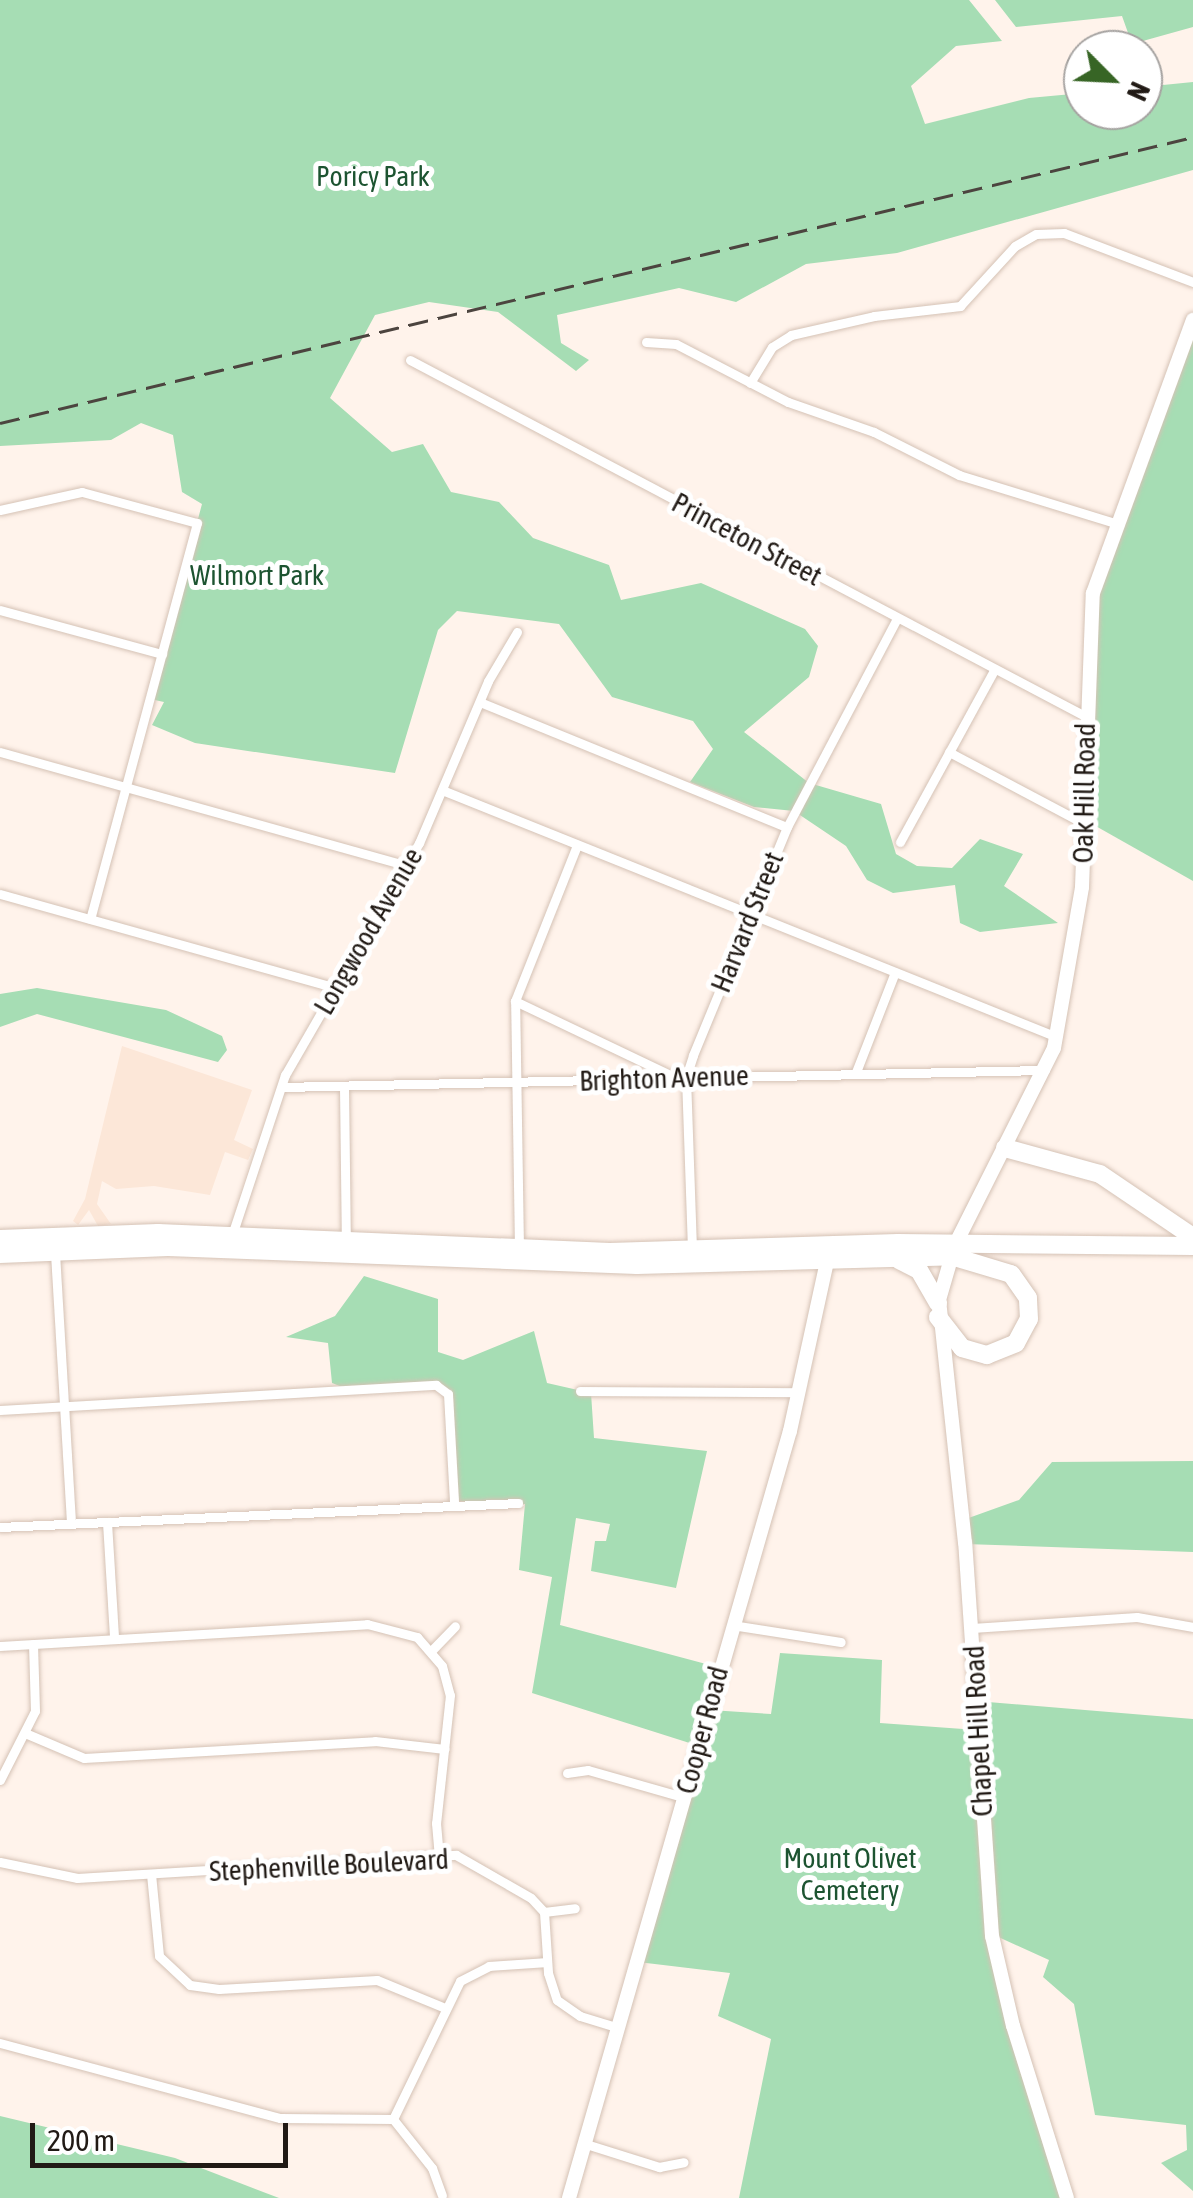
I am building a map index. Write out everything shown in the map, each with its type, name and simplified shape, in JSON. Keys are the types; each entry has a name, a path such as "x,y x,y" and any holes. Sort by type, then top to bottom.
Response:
{"highway":[{"path":"1005,1148 1100,1174 1193,1237"},
{"path":"0,1239 232,1235 519,1248 952,1250 1193,1246"},
{"path":"0,1254 168,1247 603,1265 894,1258 952,1250 1193,1258"},
{"path":"894,1258 919,1270 962,1348 987,1355 1010,1348 1029,1319 1028,1298 1011,1274 952,1250"}],"street":[{"path":"750,383 772,347 791,336 874,316 960,306 1015,246 1036,234 1064,233 1193,282"},
{"name":"Oak Hill Road","path":"952,1250 1045,1070 1056,1037 1079,918 1090,608 1115,523 1193,320"},
{"path":"646,342 676,344 750,383 959,475 1115,523"},
{"name":"Princeton Street","path":"410,360 1085,716"},
{"path":"0,510 82,492 198,523 90,919"},
{"path":"0,610 162,654"},
{"name":"Harvard Street","path":"692,1249 686,1077 787,827 897,618"},
{"name":"Longwood Avenue","path":"232,1235 282,1087 407,866 480,702 517,632"},
{"path":"900,842 994,670"},
{"path":"480,702 787,827"},
{"path":"0,752 407,866"},
{"path":"949,752 1085,824"},
{"path":"442,790 1056,1037"},
{"path":"519,1248 515,1001 577,844"},
{"path":"0,894 336,988"},
{"path":"856,1072 895,972"},
{"path":"515,1001 672,1076"},
{"name":"Brighton Avenue","path":"282,1087 1045,1070"},
{"path":"344,1087 346,1240"},
{"path":"55,1250 71,1523"},
{"name":"Chapel Hill Road","path":"952,1250 938,1310 972,1628 992,1936 1012,2026 1067,2198"},
{"name":"Cooper Road","path":"569,2198 800,1392 827,1260"},
{"path":"0,1410 445,1389 454,1502"},
{"path":"580,1391 800,1392"},
{"path":"0,1527 454,1502 518,1503"},
{"path":"107,1522 114,1638"},
{"path":"972,1628 1137,1617 1193,1627"},
{"path":"0,1646 374,1624 417,1637 432,1650 450,1696 436,1822 440,1856"},
{"path":"732,1624 841,1642"},
{"path":"432,1650 455,1626"},
{"path":"0,1780 38,1702 33,1644"},
{"path":"25,1733 84,1758 376,1741 445,1749"},
{"path":"567,1773 588,1770 683,1798"},
{"name":"Stephenville Boulevard","path":"0,1862 77,1878 440,1856 465,1860 532,1898 544,1912"},
{"path":"150,1874 159,1956 190,1985 219,1990 377,1980 445,2008"},
{"path":"574,1908 544,1912 550,1986 564,2006 619,2028"},
{"path":"393,2119 460,1981 477,1969 548,1962"},
{"path":"0,2043 294,2120 393,2119"},
{"path":"393,2119 432,2168 442,2195"},
{"path":"586,2144 659,2166 684,2162"}],"shaded area":[{"path":"122,1046 252,1090 234,1140 253,1149 248,1160 225,1152 210,1195 154,1186 116,1189 102,1181 97,1204 111,1224 98,1226 89,1210 78,1225 73,1221 85,1199"}],"green space":[{"path":"0,0 969,0 1002,41 956,46 911,86 925,124 1029,98 1063,95 1063,130 1163,130 1163,85 1193,82 1193,170 897,253 806,264 736,302 679,288 557,315 561,343 589,360 576,371 498,312 429,302 375,315 330,398 392,452 423,444 451,492 499,502 533,538 609,565 621,600 701,583 805,629 818,646 809,677 744,732 809,783 881,804 896,854 917,866 952,868 980,839 1023,854 1004,886 1058,923 980,932 960,923 955,885 893,893 867,880 846,846 794,811 754,807 690,782 713,749 693,721 612,697 559,624 457,611 438,630 395,773 195,743 152,725 164,702 150,699 202,504 182,492 173,435 141,423 111,440 0,446"},
{"path":"995,0 1193,0 1193,27 1163,35 1163,30 1127,30 1122,16 1016,27"},
{"path":"1193,338 1193,881 1085,820 1089,613"},
{"path":"37,988 166,1010 222,1036 227,1050 218,1062 37,1014 0,1027 0,994"},
{"name":"Mount Olivet Cemetery","path":"364,1276 438,1299 438,1352 463,1360 534,1331 547,1383 591,1393 594,1438 707,1451 676,1588 591,1571 595,1541 606,1541 610,1524 576,1518 560,1625 721,1668 710,1710 771,1714 780,1653 882,1660 880,1723 977,1730 976,1701 1193,1719 1193,2191 1161,2163 1187,2150 1186,2125 1095,2115 1074,2004 1043,1977 1049,1960 994,1935 1070,2198 739,2198 771,2039 718,2016 730,1973 638,1962 699,1746 532,1693 552,1577 519,1570 525,1504 454,1501 448,1393 421,1387 350,1390 332,1383 328,1343 286,1337 335,1316"},
{"path":"1193,1461 1193,1552 965,1544 963,1520 1019,1500 1052,1462"},
{"path":"0,2116 175,2158 279,2198 0,2198"}],"railway":[{"path":"0,423 1193,137"}],"park label":[{"name":"Poricy Park","path":"373,176"},
{"name":"Wilmort Park","path":"257,575"}]}
